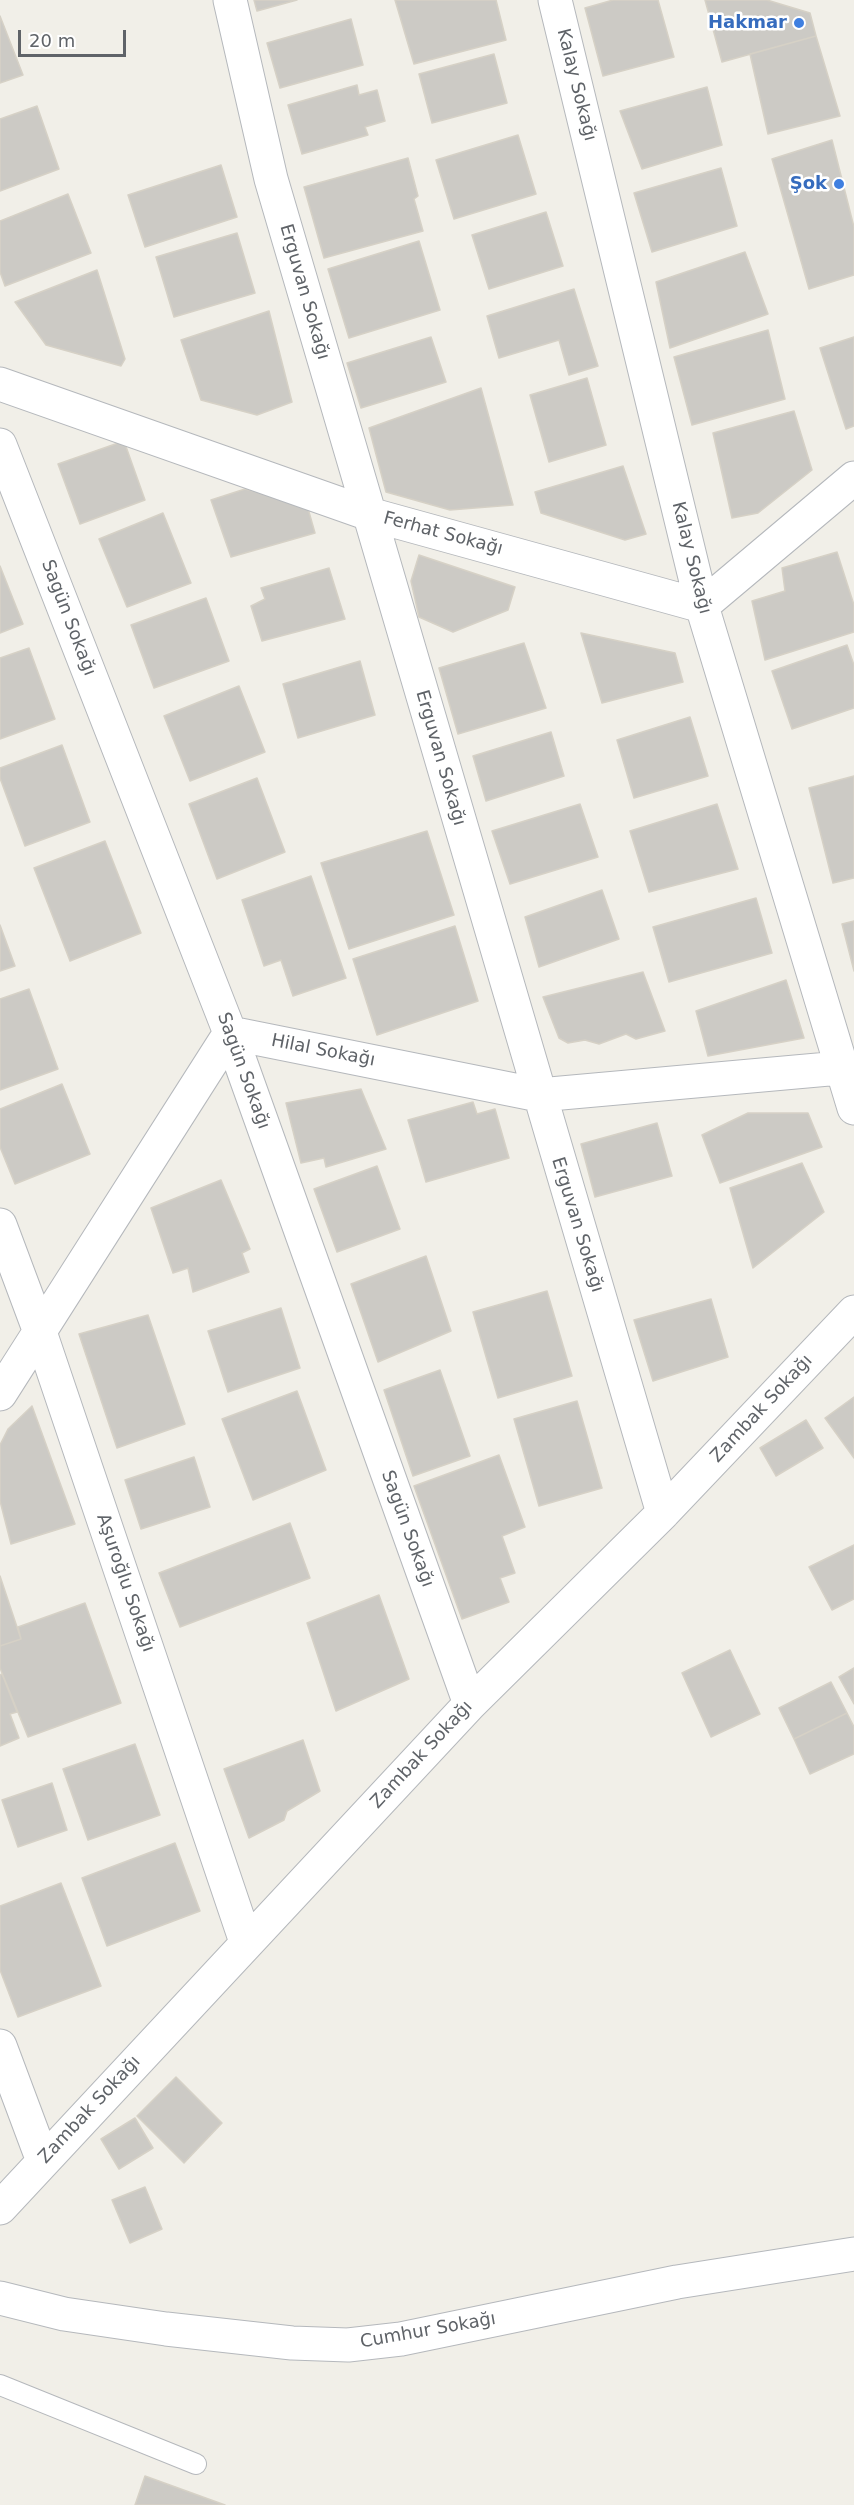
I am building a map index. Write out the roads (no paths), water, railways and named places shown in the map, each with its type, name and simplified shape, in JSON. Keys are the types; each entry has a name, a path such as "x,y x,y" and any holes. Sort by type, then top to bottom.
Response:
{"street":[{"name":"Erguvan Sokağı","path":"230,0 271,179 663,1514"},
{"name":"Kalay Sokağı","path":"555,0 702,606 840,1068 854,1107"},
{"name":"Ferhat Sokağı","path":"0,384 369,514 702,606"},
{"name":"Sagün Sokağı","path":"0,445 230,1033 470,1704"},
{"path":"702,606 854,478"},
{"path":"0,1394 230,1033"},
{"name":"Hilal Sokağı","path":"230,1033 539,1095 840,1068"},
{"name":"Aşuroğlu Sokağı","path":"0,1225 40,1332 246,1942"},
{"name":"Zambak Sokağı","path":"0,2208 470,1704 663,1514 854,1312"},
{"path":"0,2046 43,2161"},
{"name":"Cumhur Sokağı","path":"0,2298 64,2314 166,2329 291,2343 348,2345 401,2339 677,2282 854,2254"}],"lane":[{"path":"0,2385 196,2464"}],"place":[{"name":"Hakmar","path":"799,23"},
{"name":"Şok","path":"839,184"}]}
